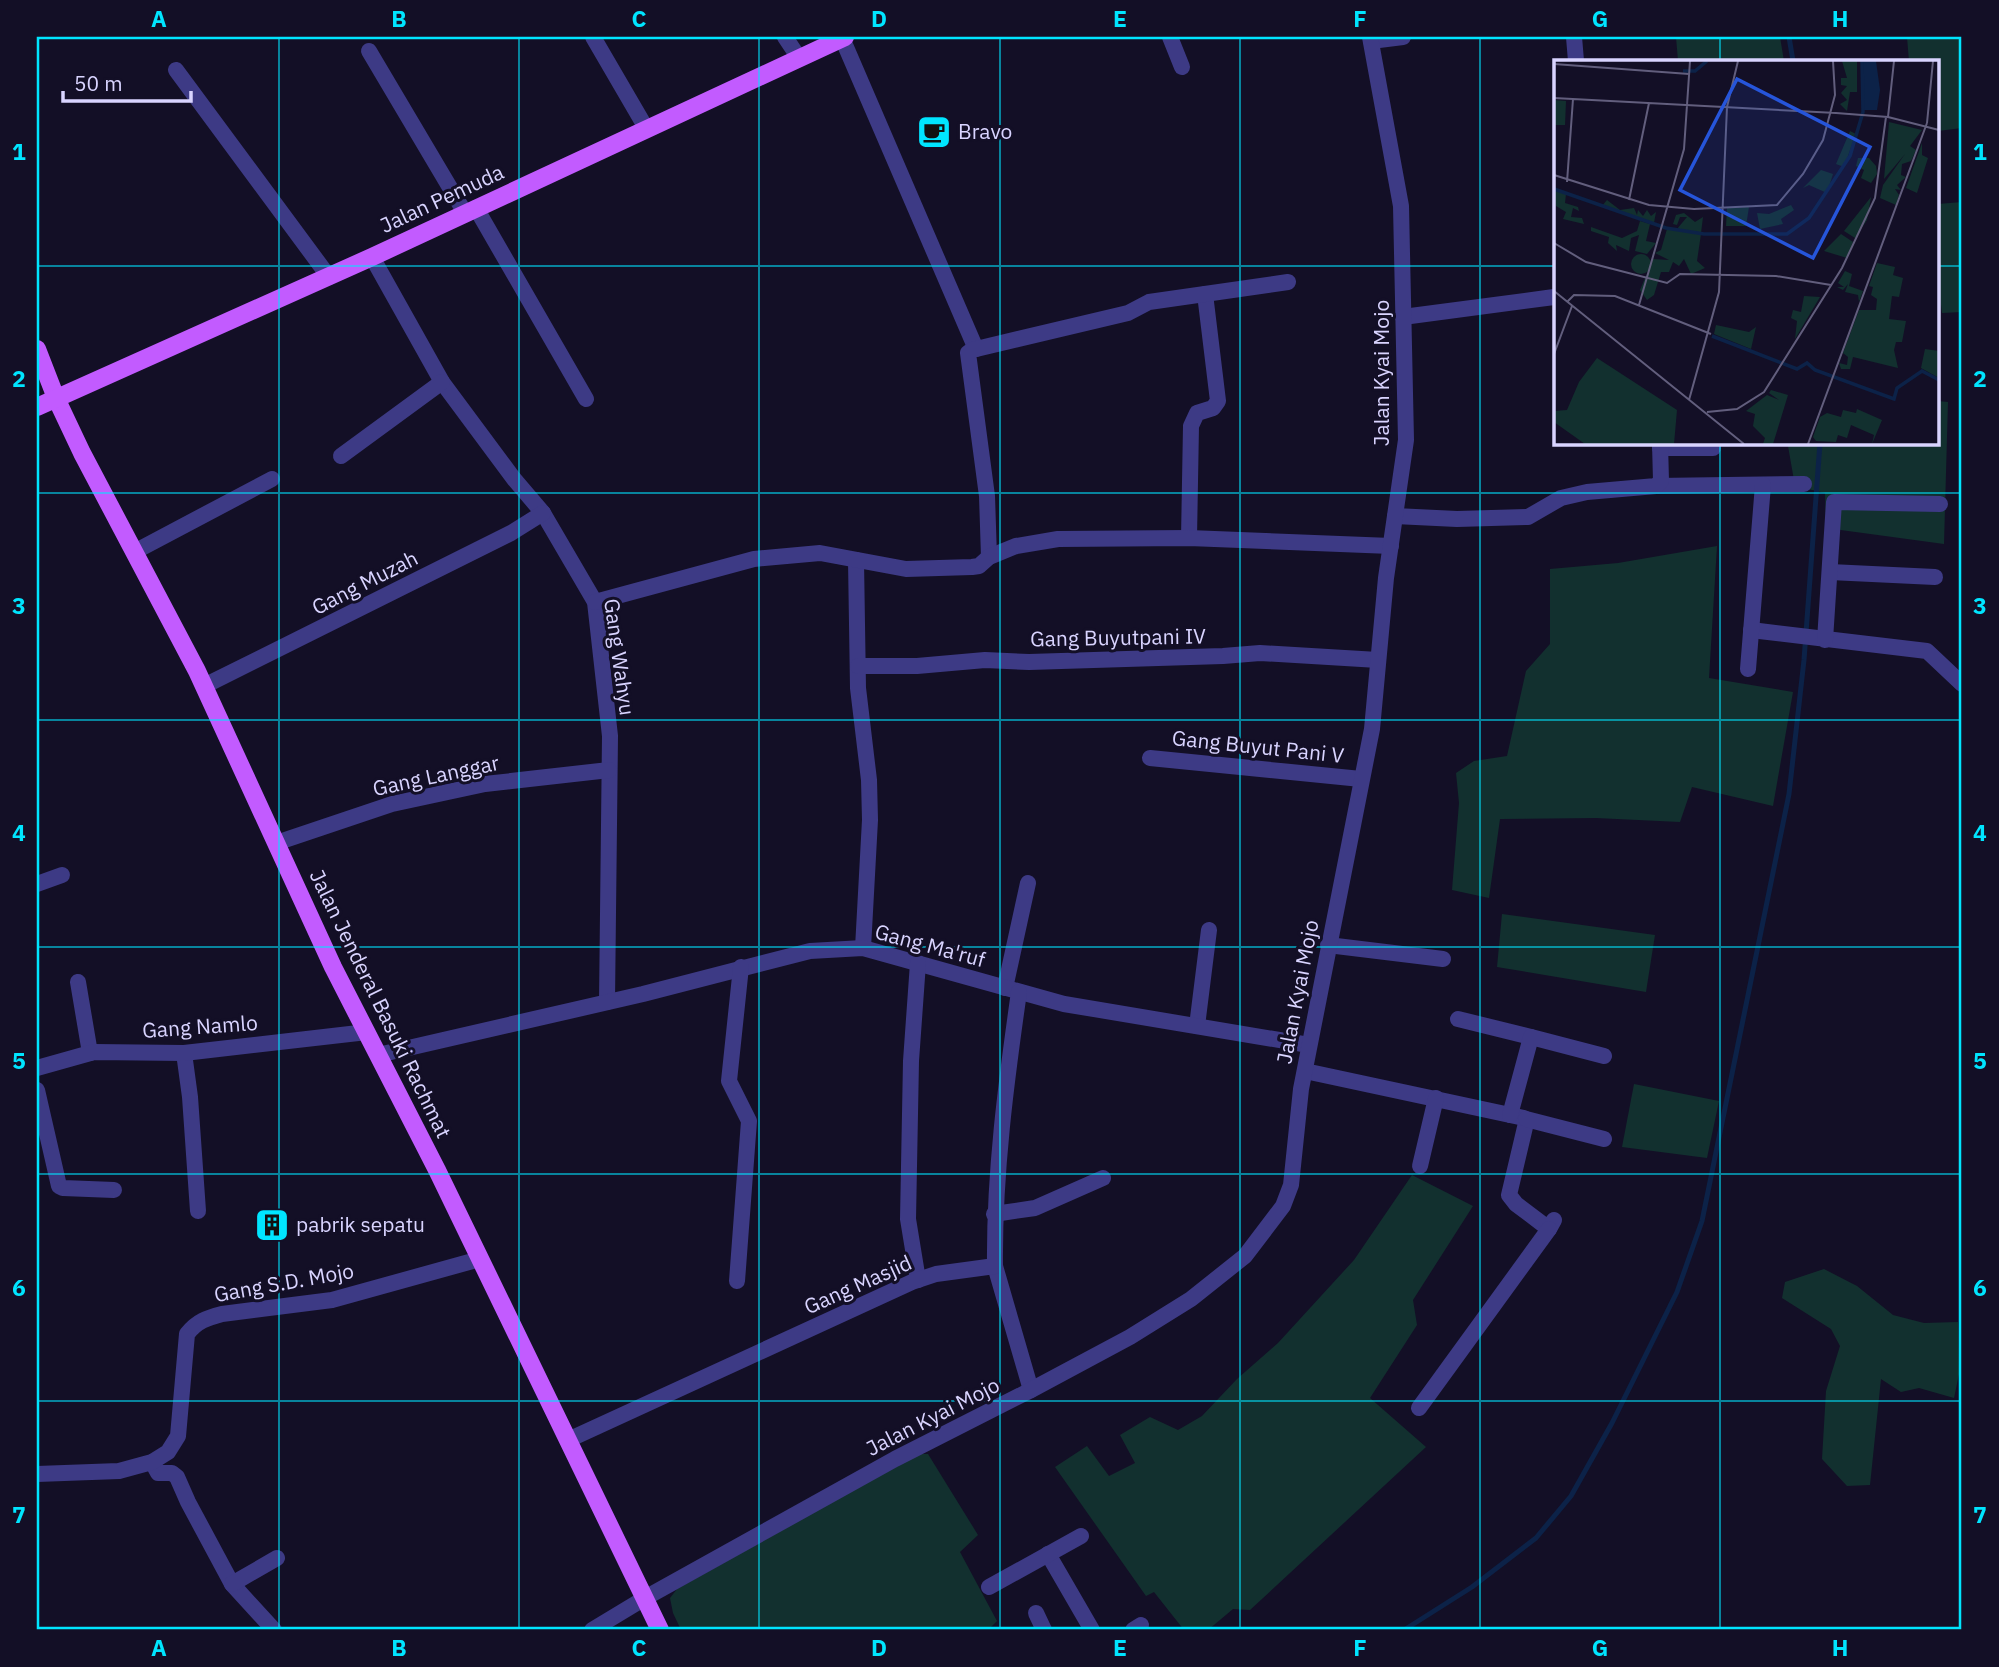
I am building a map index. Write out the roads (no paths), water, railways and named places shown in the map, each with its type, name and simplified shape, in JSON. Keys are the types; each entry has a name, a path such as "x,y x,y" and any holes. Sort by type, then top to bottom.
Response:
{"main road":[{"name":"Jalan Pemuda","path":"37,407 329,277 844,37"},
{"name":"Jalan Jenderal Basuki Rachmat","path":"37,349 82,453 204,686 332,967 480,1259 660,1630"}],"street":[{"path":"593,37 646,128"},
{"path":"785,37 799,58"},
{"path":"844,37 976,349"},
{"path":"1170,37 1182,67"},
{"path":"1370,39 1403,37"},
{"path":"1574,37 1576,60"},
{"name":"Jalan Kyai Mojo","path":"592,1630 895,1459 1031,1391 1130,1337 1191,1299 1245,1256 1283,1206 1291,1185 1301,1089 1372,729 1391,546 1406,440 1401,206 1370,39"},
{"path":"369,51 586,399"},
{"path":"176,70 329,277"},
{"name":"Gang Wahyu","path":"372,257 442,382 542,513 595,602 610,736 607,1002"},
{"path":"989,557 985,483 968,353 1128,313 1149,302 1288,282"},
{"path":"1189,538 1191,426 1197,413 1213,408 1218,401 1205,294"},
{"path":"1403,317 1554,297"},
{"path":"341,456 442,382"},
{"path":"1656,486 1661,481 1660,446 1713,448"},
{"path":"135,551 272,479"},
{"path":"1395,516 1516,519 1528,517 1561,498 1587,492 1656,486 1804,484"},
{"path":"1748,669 1763,485"},
{"path":"1820,638 1830,572 1834,502 1940,504"},
{"name":"Gang Muzah","path":"204,686 511,533 542,513"},
{"path":"595,602 754,559 820,553 906,569 972,568 1016,545 1058,539 1189,538 1391,546"},
{"path":"856,560 858,688 869,780 870,820 863,948"},
{"path":"1830,572 1935,577"},
{"path":"1751,630 1927,651 1962,684"},
{"name":"Gang Buyutpani IV","path":"858,666 1260,653 1378,660"},
{"name":"Gang Buyut Pani V","path":"1150,758 1361,779"},
{"name":"Gang Langgar","path":"276,843 405,801 485,784 609,769"},
{"path":"37,884 62,876"},
{"path":"1028,883 1012,990 994,1214 995,1266 1031,1391"},
{"path":"1197,1026 1209,930"},
{"path":"1328,945 1443,959"},
{"name":"Gang Ma'ruf","path":"378,1055 810,951 863,948 1064,1004 1309,1045"},
{"path":"918,964 911,1060 908,1219 918,1280"},
{"path":"737,1281 749,1121 729,1082 741,967"},
{"path":"79,982 90,1053"},
{"path":"1458,1019 1604,1056"},
{"name":"Gang Namlo","path":"37,1068 90,1053 184,1053 367,1032"},
{"path":"1419,1408 1552,1224 1516,1204 1508,1195 1531,1037"},
{"path":"184,1053 198,1211"},
{"path":"1306,1071 1436,1098 1604,1139"},
{"path":"37,1090 60,1186 114,1190"},
{"path":"1420,1166 1436,1098"},
{"path":"994,1214 1035,1208 1103,1178"},
{"name":"Gang S.D. Mojo","path":"37,1474 119,1471 152,1462 168,1452 178,1436 187,1334 195,1324 222,1314 332,1300 480,1259"},
{"name":"Gang Masjid","path":"568,1440 918,1280 936,1274 995,1266"},
{"path":"152,1462 158,1473 172,1473 177,1477 232,1584 274,1630"},
{"path":"989,1587 1081,1536"},
{"path":"1048,1554 1092,1630"},
{"path":"232,1584 277,1558"},
{"path":"1036,1613 1044,1630"}],"waterway":[{"path":"1789,37 1793,60"},
{"path":"1404,1630 1472,1587 1536,1538 1571,1496 1612,1423 1677,1292 1702,1221 1789,794 1804,660 1820,444"}],"place":[{"name":"Bravo","path":"934,132"},
{"name":"pabrik sepatu","path":"272,1225"}]}
